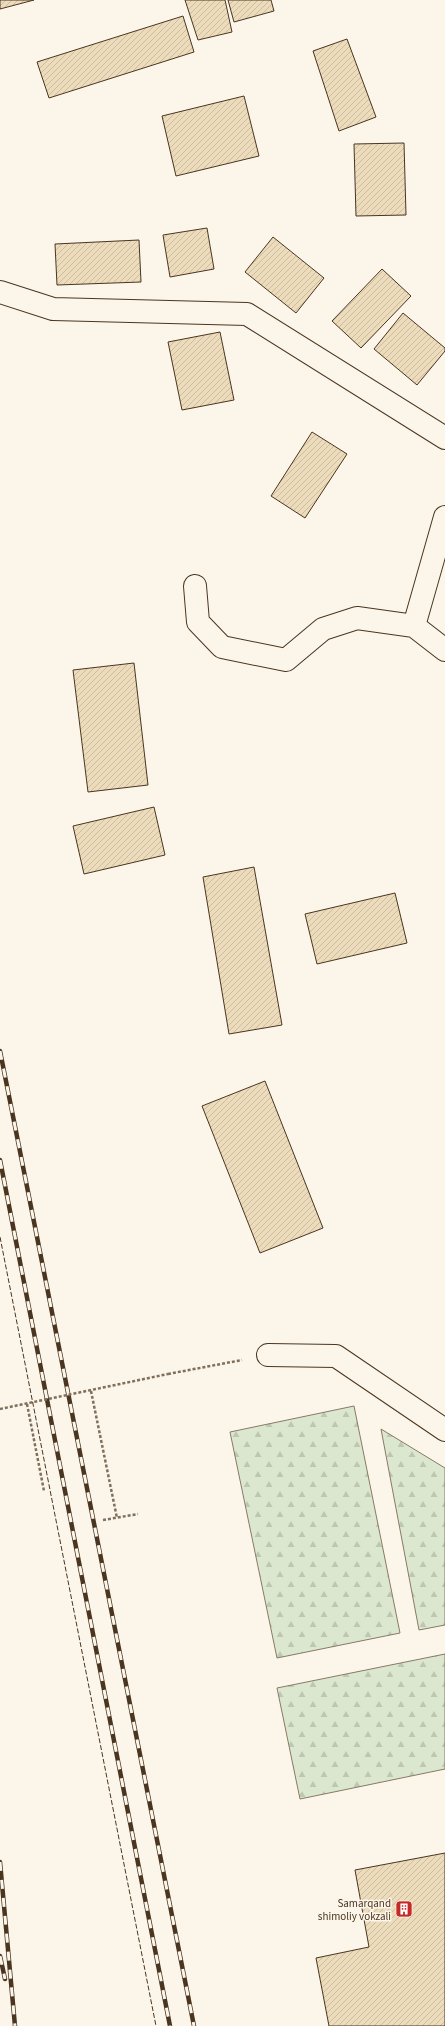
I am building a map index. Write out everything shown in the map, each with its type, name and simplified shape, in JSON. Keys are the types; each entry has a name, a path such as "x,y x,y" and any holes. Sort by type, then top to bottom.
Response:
{"street":[{"path":"0,292 53,309 247,314 445,438"},
{"path":"414,626 445,517"},
{"path":"195,586 198,622 222,647 286,660 323,629 357,618 414,626 445,650"},
{"path":"268,1355 336,1356 445,1430"}],"path":[{"path":"0,1409 268,1355"},
{"path":"91,1391 117,1518"},
{"path":"27,1404 44,1492"},
{"path":"103,1520 138,1514"}],"green space":[{"path":"354,1406 400,1633 277,1658 230,1432"},
{"path":"381,1429 445,1468 445,1625 419,1630"},
{"path":"445,1654 445,1769 300,1799 277,1688"}],"building":[{"path":"0,0 34,0 0,9"},
{"path":"185,0 225,0 232,32 198,40"},
{"path":"228,0 271,0 274,11 234,22"},
{"path":"183,16 194,52 49,98 37,62"},
{"path":"347,39 376,117 339,131 313,51"},
{"path":"244,96 259,156 176,176 162,116"},
{"path":"404,143 406,215 356,216 354,144"},
{"path":"207,228 214,269 170,277 163,235"},
{"path":"273,237 324,278 296,313 245,272"},
{"path":"139,240 141,282 57,285 55,244"},
{"path":"382,269 411,296 361,348 332,321"},
{"path":"403,313 445,348 445,351 417,385 374,349"},
{"path":"220,332 234,400 182,410 168,342"},
{"path":"312,432 347,454 305,518 271,496"},
{"path":"134,663 148,785 88,792 73,670"},
{"path":"154,807 165,855 84,874 73,826"},
{"path":"254,867 282,1025 229,1034 203,877"},
{"path":"395,893 407,943 317,964 305,914"},
{"path":"265,1081 323,1228 260,1253 202,1106"},
{"name":"Samarqand shimoliy vokzali","path":"445,1853 445,2026 329,2026 316,1958 369,1947 355,1870"}],"railway":[{"path":"0,1051 194,2026"},
{"path":"0,1160 170,2026"},
{"path":"0,1862 15,2026"},
{"path":"0,1956 5,1979"}],"fence":[{"path":"0,1237 156,2026"}],"place":[{"name":"Samarqand shimoliy vokzali","path":"404,1909"}]}
